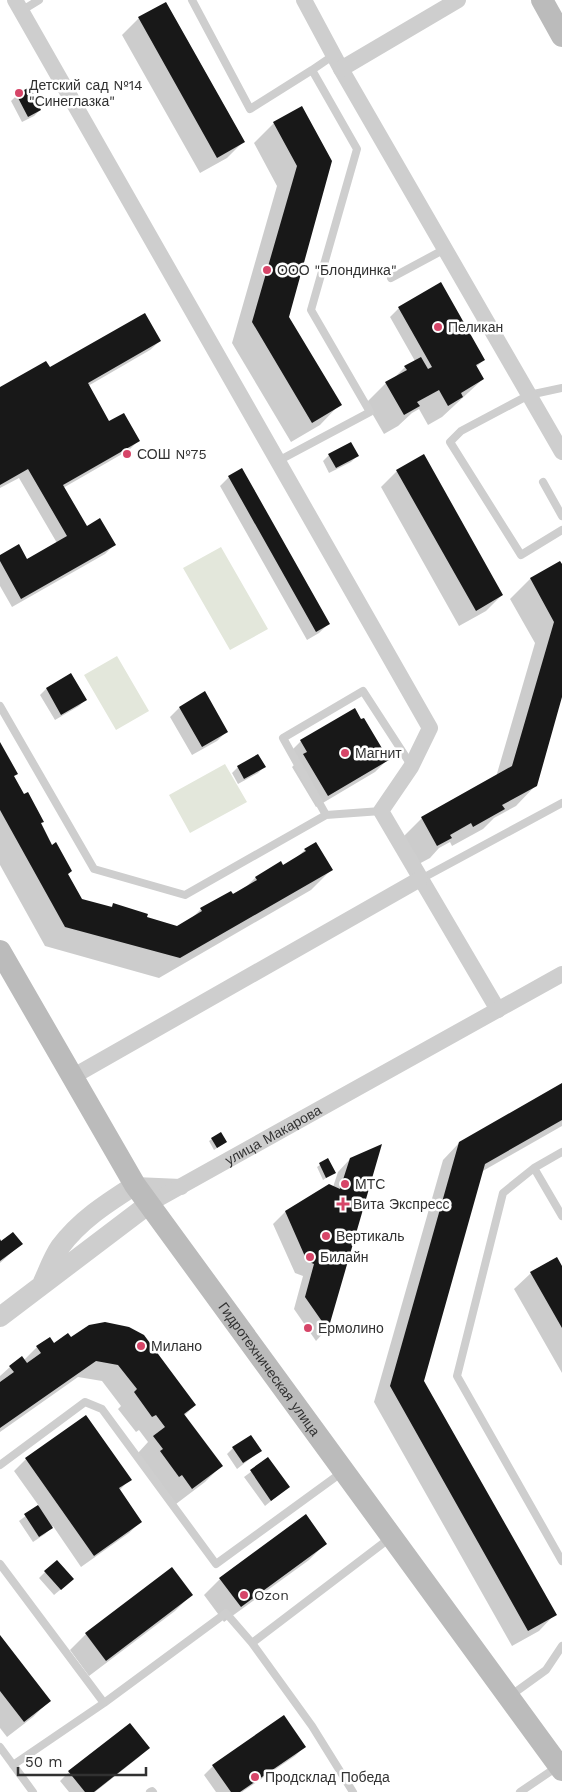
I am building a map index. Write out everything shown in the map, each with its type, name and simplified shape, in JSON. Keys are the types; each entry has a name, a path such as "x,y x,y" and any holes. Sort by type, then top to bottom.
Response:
{"main road":[{"path":"542,0 562,36"},
{"name":"Гидротехническая улица","path":"0,951 135,1185 560,1768"}],"street":[{"path":"304,0 562,452"},
{"path":"338,62 458,0"},
{"path":"18,6 430,728 412,767 381,812 498,1010"},
{"path":"72,1077 420,879"},
{"name":"улица Макарова","path":"0,1317 149,1204 562,974"},
{"path":"41,1286 59,1248 80,1224 103,1206 135,1185 180,1187"}],"lane":[{"path":"18,6 39,0"},
{"path":"192,0 250,109 312,70 338,62"},
{"path":"278,461 370,412 312,310 357,149 312,70"},
{"path":"391,278 445,249"},
{"path":"562,388 529,394 461,431 450,442 521,556 562,530"},
{"path":"543,482 562,516"},
{"path":"326,815 283,738 363,691 412,767"},
{"path":"0,706 94,869 185,895 326,815 381,812"},
{"path":"420,879 562,803"},
{"path":"562,1152 534,1168 503,1194 457,1376 562,1561"},
{"path":"534,1168 562,1216"},
{"path":"0,1465 85,1402 102,1409 216,1564 344,1471"},
{"path":"252,1642 392,1537"},
{"path":"0,1564 104,1703"},
{"path":"13,1765 104,1703 226,1613 252,1642 312,1726 354,1792"},
{"path":"509,1697 546,1670 562,1646"},
{"path":"0,1747 33,1792"},
{"path":"523,1791 560,1768"}],"shaded area":[{"path":"221,547 268,629 230,650 183,568"},
{"path":"117,656 149,711 116,730 84,675"},
{"path":"225,764 247,802 190,833 169,795"}],"building":[{"path":"166,2 245,142 217,158 138,17"},
{"path":"30,87 41,110 28,117 16,94"},
{"path":"302,106 332,161 289,317 342,405 312,423 252,322 297,166 273,122"},
{"path":"441,282 485,360 476,365 484,379 461,393 463,397 448,406 439,390 417,402 420,406 404,415 385,382 407,370 404,366 421,357 428,369 432,367 398,307"},
{"path":"145,313 161,341 88,383 109,421 124,413 140,441 63,485 87,526 100,518 116,545 21,599 0,561 0,555 19,544 27,559 67,536 28,469 0,485 0,387 46,361 50,367"},
{"path":"351,442 359,456 336,468 328,454"},
{"path":"424,454 503,595 476,611 396,470"},
{"path":"242,468 330,624 316,632 228,476"},
{"path":"560,561 562,564 562,697 537,786 502,805 505,809 473,827 471,823 450,835 452,838 437,846 421,817 512,766 554,622 530,578"},
{"path":"71,673 87,700 61,715 46,688"},
{"path":"205,691 228,732 202,747 179,707"},
{"name":"Магнит","path":"355,708 361,719 364,718 389,760 328,796 303,754 307,752 300,740"},
{"path":"0,742 18,774 14,776 24,794 28,792 44,822 41,823 52,845 56,842 72,871 68,874 82,899 112,907 113,903 148,914 147,917 177,926 202,911 200,908 231,891 233,894 257,880 255,877 281,861 283,865 306,851 304,849 316,842 333,870 180,958 65,927 0,810"},
{"path":"258,754 266,767 244,779 237,766"},
{"path":"562,1083 562,1120 485,1164 424,1381 557,1615 528,1631 390,1386 459,1142"},
{"path":"221,1132 227,1142 217,1148 211,1138"},
{"name":"Вертикаль","path":"382,1144 328,1330 305,1297 314,1264 307,1261 285,1211 329,1184 340,1189 350,1158"},
{"path":"328,1158 336,1173 326,1178 319,1163"},
{"path":"13,1232 23,1244 0,1261 0,1239 1,1241"},
{"path":"557,1257 562,1266 562,1328 530,1272"},
{"path":"105,1322 129,1327 144,1335 196,1405 184,1414 223,1466 192,1489 182,1475 179,1477 160,1451 163,1449 153,1436 165,1427 156,1415 152,1417 134,1392 137,1389 118,1365 96,1361 0,1428 0,1382 14,1372 9,1366 22,1356 27,1363 41,1353 36,1346 50,1337 54,1343 68,1333 71,1337 89,1325"},
{"path":"86,1415 132,1480 119,1488 142,1522 94,1556 25,1458"},
{"path":"251,1435 262,1451 243,1463 232,1447"},
{"path":"268,1457 290,1487 271,1501 250,1470"},
{"path":"38,1505 53,1528 39,1537 24,1514"},
{"path":"306,1514 327,1544 241,1607 219,1578"},
{"path":"57,1560 74,1579 61,1590 44,1571"},
{"path":"172,1567 193,1595 106,1661 85,1633"},
{"path":"0,1635 51,1701 24,1722 0,1691"},
{"path":"284,1715 306,1747 240,1792 231,1792 212,1765"},
{"path":"130,1723 150,1748 94,1792 85,1792 68,1771"}],"place":[{"name":"Детский сад №14 \"Синеглазка\"","path":"19,93"},
{"name":"ООО \"Блондинка\"","path":"267,270"},
{"name":"Пеликан","path":"438,327"},
{"name":"СОШ №75","path":"127,454"},
{"name":"Магнит","path":"345,753"},
{"name":"МТС","path":"345,1184"},
{"name":"Вита Экспресс","path":"343,1204"},
{"name":"Вертикаль","path":"326,1236"},
{"name":"Билайн","path":"310,1257"},
{"name":"Ермолино","path":"308,1328"},
{"name":"Милано","path":"141,1346"},
{"name":"Ozon","path":"244,1595"},
{"name":"Продсклад Победа","path":"255,1777"}]}
